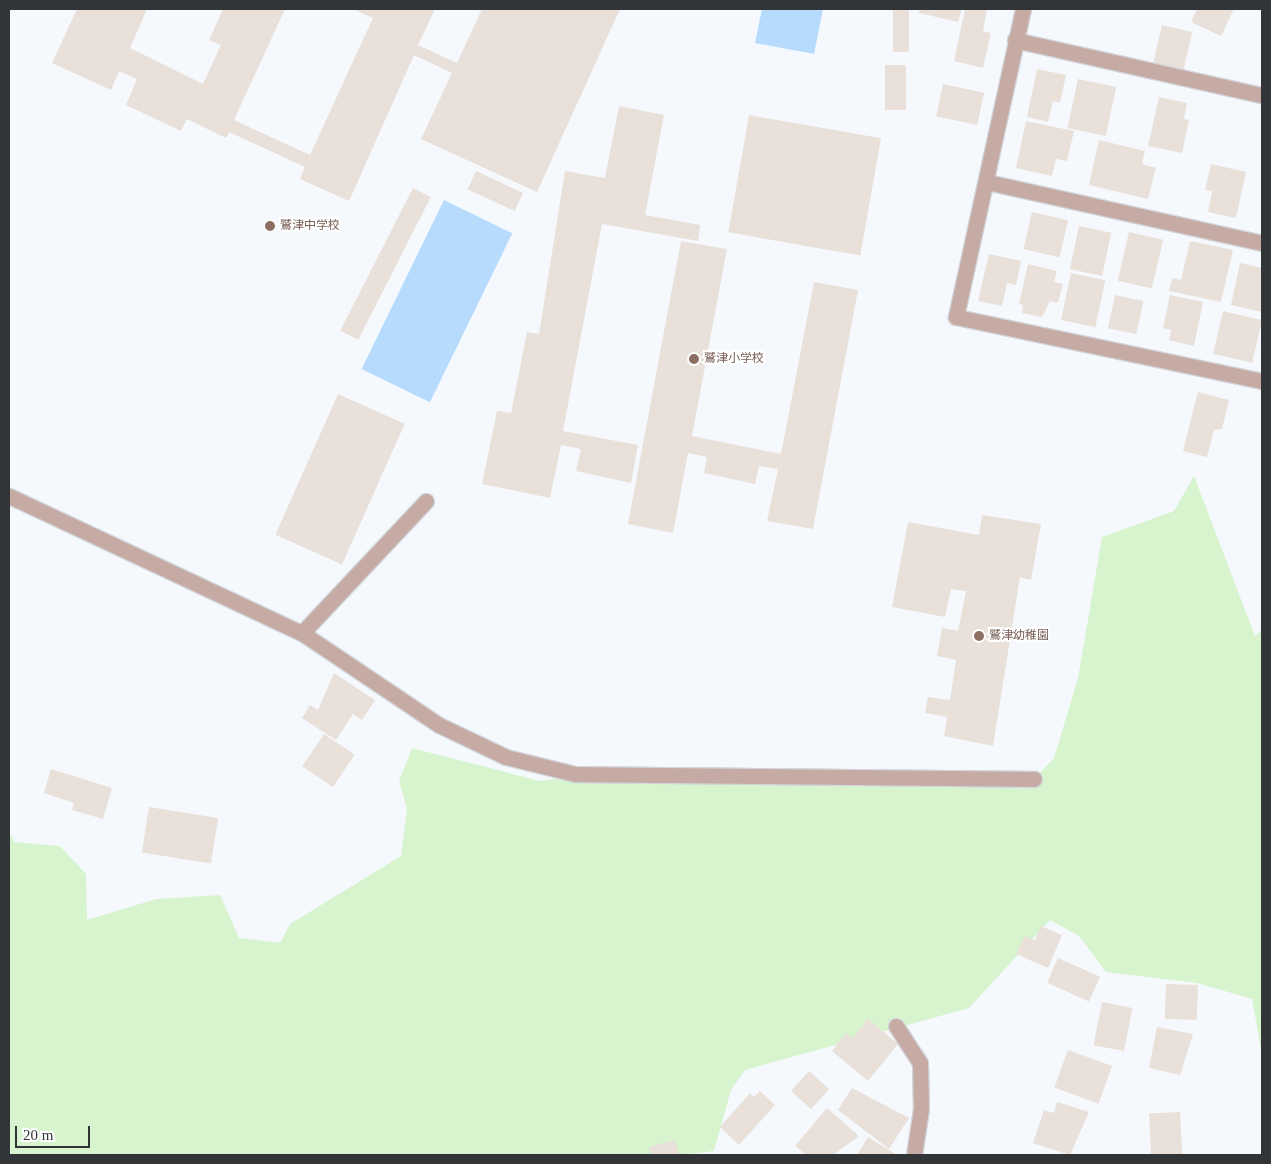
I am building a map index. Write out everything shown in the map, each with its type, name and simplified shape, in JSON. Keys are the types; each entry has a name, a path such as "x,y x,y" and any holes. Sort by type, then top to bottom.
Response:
{"street":[{"path":"1023,9 987,182 956,317 1262,381"},
{"path":"1016,40 1262,95"},
{"path":"987,182 1262,243"},
{"path":"9,496 302,633 439,725 506,757 575,774 1034,779"},
{"path":"302,633 426,501"},
{"path":"896,1026 920,1063 921,1110 914,1155"}],"green space":[{"path":"1194,476 1255,636 1262,630 1262,1055 1252,999 1197,983 1106,972 1079,936 1050,920 969,1008 745,1070 731,1090 714,1151 683,1155 9,1155 9,833 15,842 60,846 86,874 87,920 156,899 220,895 239,938 280,943 290,924 401,856 407,809 399,781 412,748 540,781 586,774 1034,779 1054,758 1078,678 1102,537 1174,511"}],"water":[{"path":"762,9 823,9 814,54 755,43"},
{"path":"444,200 512,233 430,402 362,369"}],"building":[{"path":"77,9 147,9 130,48 203,84 221,45 209,40 223,9 285,9 234,120 310,155 373,18 353,9 435,9 418,45 457,63 482,9 620,9 537,192 421,139 452,73 414,55 349,201 300,179 305,167 229,132 226,138 187,119 181,131 126,105 137,79 119,71 111,90 52,63"},
{"path":"893,9 909,9 909,52 893,52"},
{"path":"920,9 962,9 958,22 919,13"},
{"path":"965,9 987,9 983,31 991,33 983,68 954,61"},
{"path":"1197,9 1234,9 1221,36 1191,22"},
{"path":"1162,25 1192,32 1183,71 1153,64"},
{"path":"885,65 906,65 906,110 885,110"},
{"path":"1037,69 1066,75 1060,103 1053,101 1048,122 1027,117"},
{"path":"1078,79 1116,87 1106,136 1068,128"},
{"path":"943,84 984,93 977,125 936,116"},
{"path":"1159,97 1187,103 1184,119 1189,120 1182,153 1148,146"},
{"path":"619,106 664,115 645,215 700,225 698,241 602,224 563,431 638,445 631,483 576,471 581,449 561,445 550,498 482,484 497,411 511,413 527,332 539,334 565,171 605,178"},
{"path":"749,115 881,138 860,255 728,232"},
{"path":"1026,121 1074,131 1067,161 1056,159 1052,176 1016,168"},
{"path":"1099,140 1145,151 1142,164 1156,168 1148,199 1089,185"},
{"path":"1211,164 1246,172 1236,218 1208,212 1212,191 1205,190"},
{"path":"476,171 523,193 515,211 468,189"},
{"path":"413,188 431,197 358,340 340,331"},
{"path":"1032,212 1068,220 1060,257 1023,249"},
{"path":"1079,226 1111,233 1102,276 1070,269"},
{"path":"1129,232 1163,240 1152,289 1118,281"},
{"path":"681,241 727,249 692,436 781,454 814,282 858,290 813,529 767,521 778,469 759,466 755,484 704,473 707,457 688,453 673,533 628,524"},
{"path":"1190,241 1233,250 1221,302 1169,291 1172,278 1181,280"},
{"path":"989,254 1021,261 1016,285 1007,283 1002,306 978,301"},
{"path":"1240,263 1262,268 1262,312 1231,305"},
{"path":"1028,264 1057,271 1054,282 1063,284 1058,303 1050,301 1042,317 1022,313 1023,305 1019,304"},
{"path":"1071,273 1105,280 1095,327 1061,320"},
{"path":"1115,295 1143,301 1136,334 1108,328"},
{"path":"1170,295 1203,302 1194,346 1169,340 1171,330 1163,328"},
{"path":"1223,311 1262,320 1252,363 1213,354"},
{"path":"1198,392 1229,400 1222,429 1214,430 1207,457 1183,451"},
{"path":"338,394 405,424 342,564 275,535"},
{"path":"982,515 1041,524 1031,580 1020,577 993,746 944,736 947,717 925,713 928,697 950,700 956,660 937,656 942,628 958,631 966,591 951,589 945,617 892,607 908,522 979,535"},
{"path":"334,673 375,700 362,720 353,714 336,740 302,718 310,705 318,710"},
{"path":"324,734 355,755 333,787 302,766"},
{"path":"51,769 112,788 103,819 72,810 74,803 44,793"},
{"path":"149,807 218,818 211,863 142,852"},
{"path":"1041,926 1062,935 1048,968 1016,954 1025,936 1035,940"},
{"path":"1058,958 1100,977 1089,1001 1047,983"},
{"path":"1166,984 1198,985 1197,1020 1165,1019"},
{"path":"1102,1002 1132,1008 1124,1051 1094,1045"},
{"path":"868,1019 898,1044 868,1081 832,1051 846,1033 853,1038"},
{"path":"1157,1027 1193,1034 1180,1075 1149,1068"},
{"path":"1068,1050 1112,1066 1098,1104 1054,1088"},
{"path":"809,1071 829,1089 811,1109 791,1091"},
{"path":"852,1088 909,1118 889,1149 838,1110"},
{"path":"760,1091 775,1105 739,1145 720,1127 750,1093 754,1097"},
{"path":"1057,1102 1089,1112 1070,1155 1033,1143 1044,1110 1054,1113"},
{"path":"827,1108 859,1136 833,1155 806,1155 795,1146"},
{"path":"1180,1112 1182,1155 1151,1155 1149,1114"},
{"path":"868,1137 897,1155 857,1155"},
{"path":"675,1140 679,1155 651,1155 649,1147"}],"place":[{"name":"鷲津中学校","path":"270,226"},
{"name":"鷲津小学校","path":"694,359"},
{"name":"鷲津幼稚園","path":"979,636"}]}
